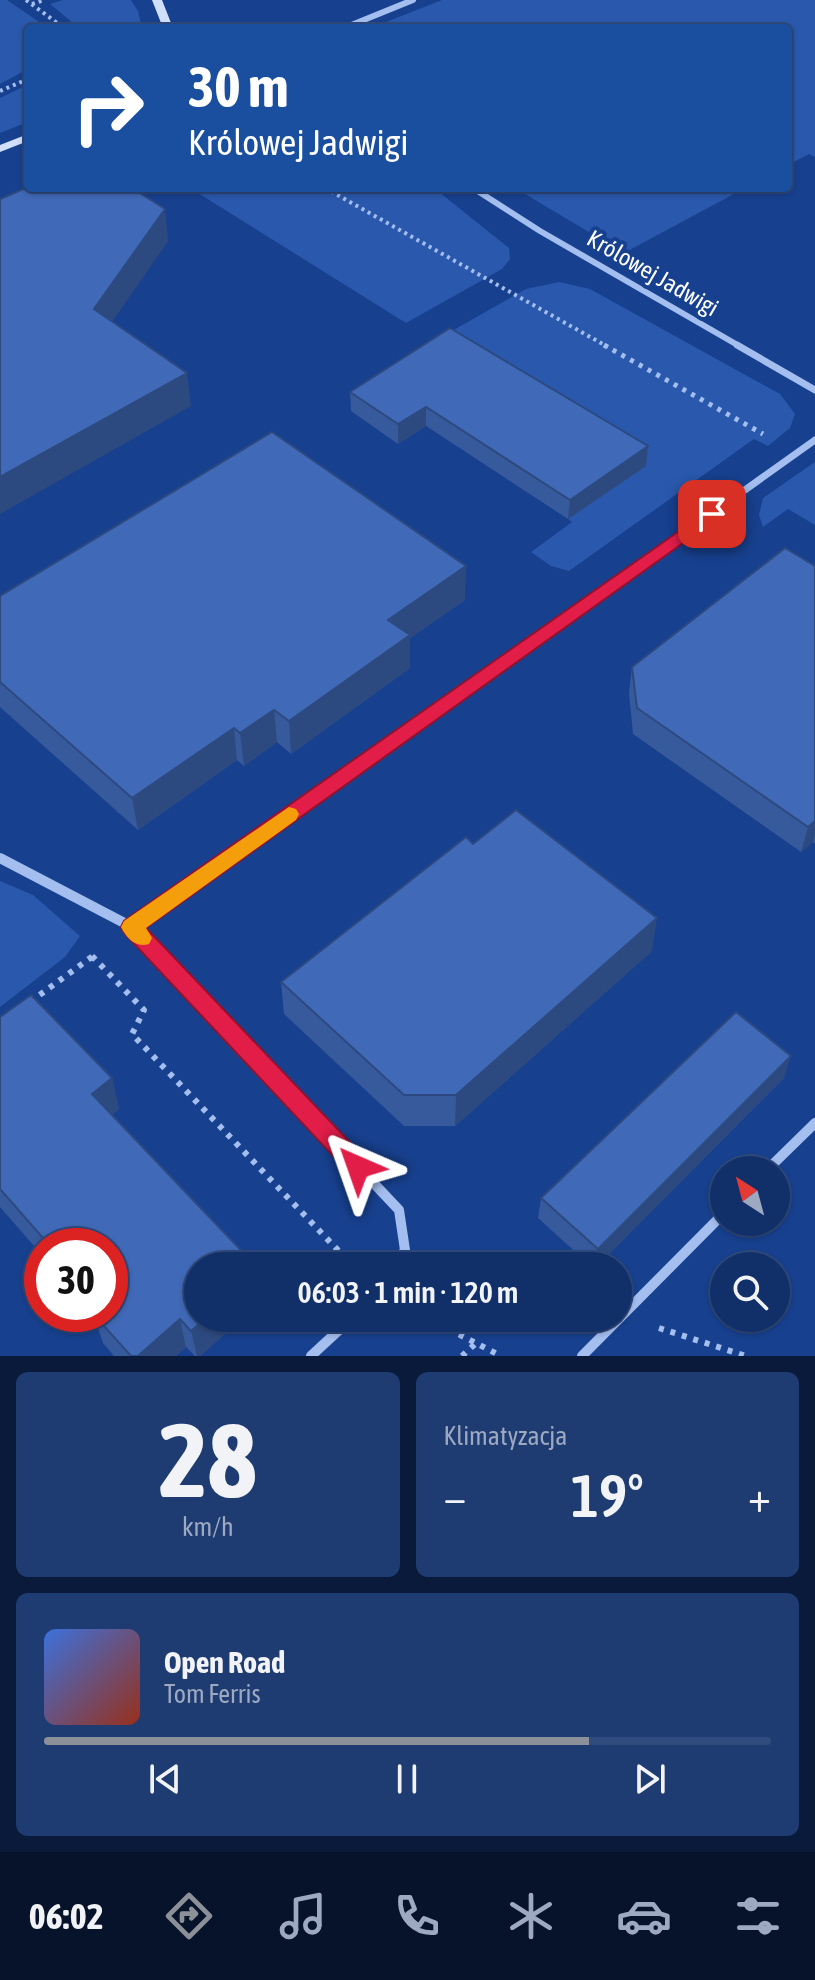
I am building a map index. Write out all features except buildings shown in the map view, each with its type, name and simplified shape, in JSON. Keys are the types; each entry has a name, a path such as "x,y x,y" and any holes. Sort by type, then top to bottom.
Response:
{"street":[{"path":"157,0 166,24"},
{"path":"354,24 413,0"},
{"path":"0,149 24,139"},
{"name":"Królowej Jadwigi","path":"479,192 540,231 815,390"},
{"path":"132,927 815,440"},
{"path":"0,858 132,927 399,1210 404,1252"},
{"path":"781,1156 815,1123"},
{"path":"632,1304 710,1227"},
{"path":"311,1356 337,1332"},
{"path":"582,1356 605,1332"}],"path":[{"path":"26,0 59,24"},
{"path":"32,4 44,0"},
{"path":"0,91 24,81"},
{"path":"332,192 798,453"},
{"path":"23,1007 132,927"},
{"path":"92,956 144,1010 132,1034 340,1252"},
{"path":"632,1320 746,1356"},
{"path":"454,1332 501,1356"},
{"path":"462,1356 476,1343"}],"shaded area":[{"path":"0,0 7,0 42,24 24,24 24,71 0,84"},
{"path":"63,0 131,0 141,24 74,24 50,4"},
{"path":"442,0 815,0 815,157 809,154 792,163 792,24 381,24"},
{"path":"24,86 24,124 0,133 0,98"},
{"path":"196,192 439,192 509,248 510,259 502,269 406,323"},
{"path":"522,192 738,192 624,253"},
{"path":"559,282 590,289 780,394 795,414 790,428 768,446 754,439 569,571 551,566 531,552 572,522 568,519 645,466 436,340 526,289"},
{"path":"815,462 815,525 788,509 763,527 759,515 763,498"},
{"path":"0,881 33,895 80,936 65,957 0,1007"}],"slow traffic":[{"path":"142,938 132,927 289,814"}],"route":[{"path":"358,1167 132,927 712,514"}]}
